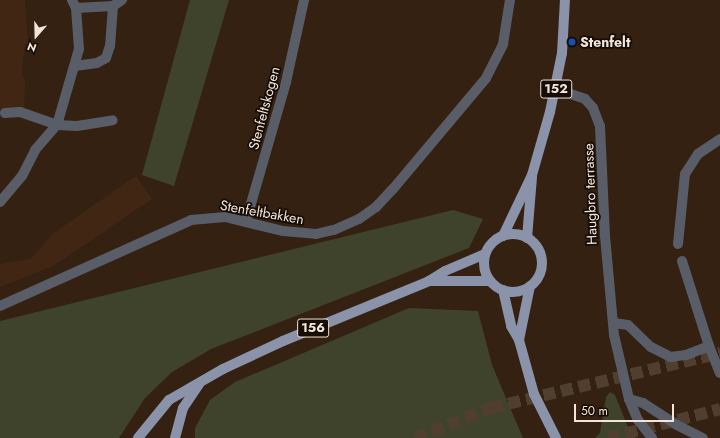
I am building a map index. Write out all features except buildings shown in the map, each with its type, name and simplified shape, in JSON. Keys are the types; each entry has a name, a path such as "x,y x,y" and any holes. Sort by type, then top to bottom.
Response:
{"main road":[{"name":"152","path":"485,254 495,240 503,236 532,175 556,89 562,52 565,0"},
{"name":"152","path":"528,238 532,175"},
{"path":"503,236 511,234 528,238 538,250 542,266 540,273 530,286 519,340"},
{"path":"485,254 484,268 490,281 503,290 517,292 530,286"},
{"name":"156","path":"138,438 169,400 201,381 282,341 429,281 445,271 485,254"},
{"name":"156","path":"429,281 490,281"},
{"path":"503,290 512,326 519,340 534,394 556,438"},
{"path":"175,438 183,408 201,381"}],"street":[{"path":"0,202 22,176 35,150 57,125 79,49 74,4 113,6 122,0"},
{"name":"Stenfeltskogen","path":"246,221 284,89 304,0"},
{"name":"Stenfeltbakken","path":"0,306 191,220 225,217 283,231 316,234 350,224 376,207 404,178 491,70 503,44 510,0"},
{"path":"75,66 97,63 106,58 110,46 113,6"},
{"name":"Haugbro terrasse","path":"556,89 585,99 593,108 600,126 605,236 621,375 638,420 652,438"},
{"path":"6,112 20,112 57,125 77,126 112,120"},
{"path":"678,244 685,174 698,154 720,139"},
{"path":"682,261 709,346 720,373"},
{"path":"614,323 628,325 651,346 671,357 686,355 709,346"},
{"path":"629,399 643,403 683,429 703,438"}],"shaded area":[{"path":"0,0 25,0 28,44 25,43 22,68 22,77 25,78 24,116 0,118"},
{"path":"136,176 152,199 53,266 0,287 0,264 31,259 52,234"}],"green space":[{"path":"190,0 229,0 174,186 142,175"},
{"path":"453,210 483,219 469,248 211,349 172,372 145,398 119,438 0,438 0,321"},
{"path":"409,308 478,311 492,365 523,438 195,438 195,428 210,400 235,382"},
{"path":"610,392 615,395 627,425 636,438 595,438 600,433 606,397"}],"tunnel":[{"path":"415,438 491,408 720,353"},
{"path":"608,438 720,409"}],"place":[{"name":"Stenfelt","path":"572,42"}]}
